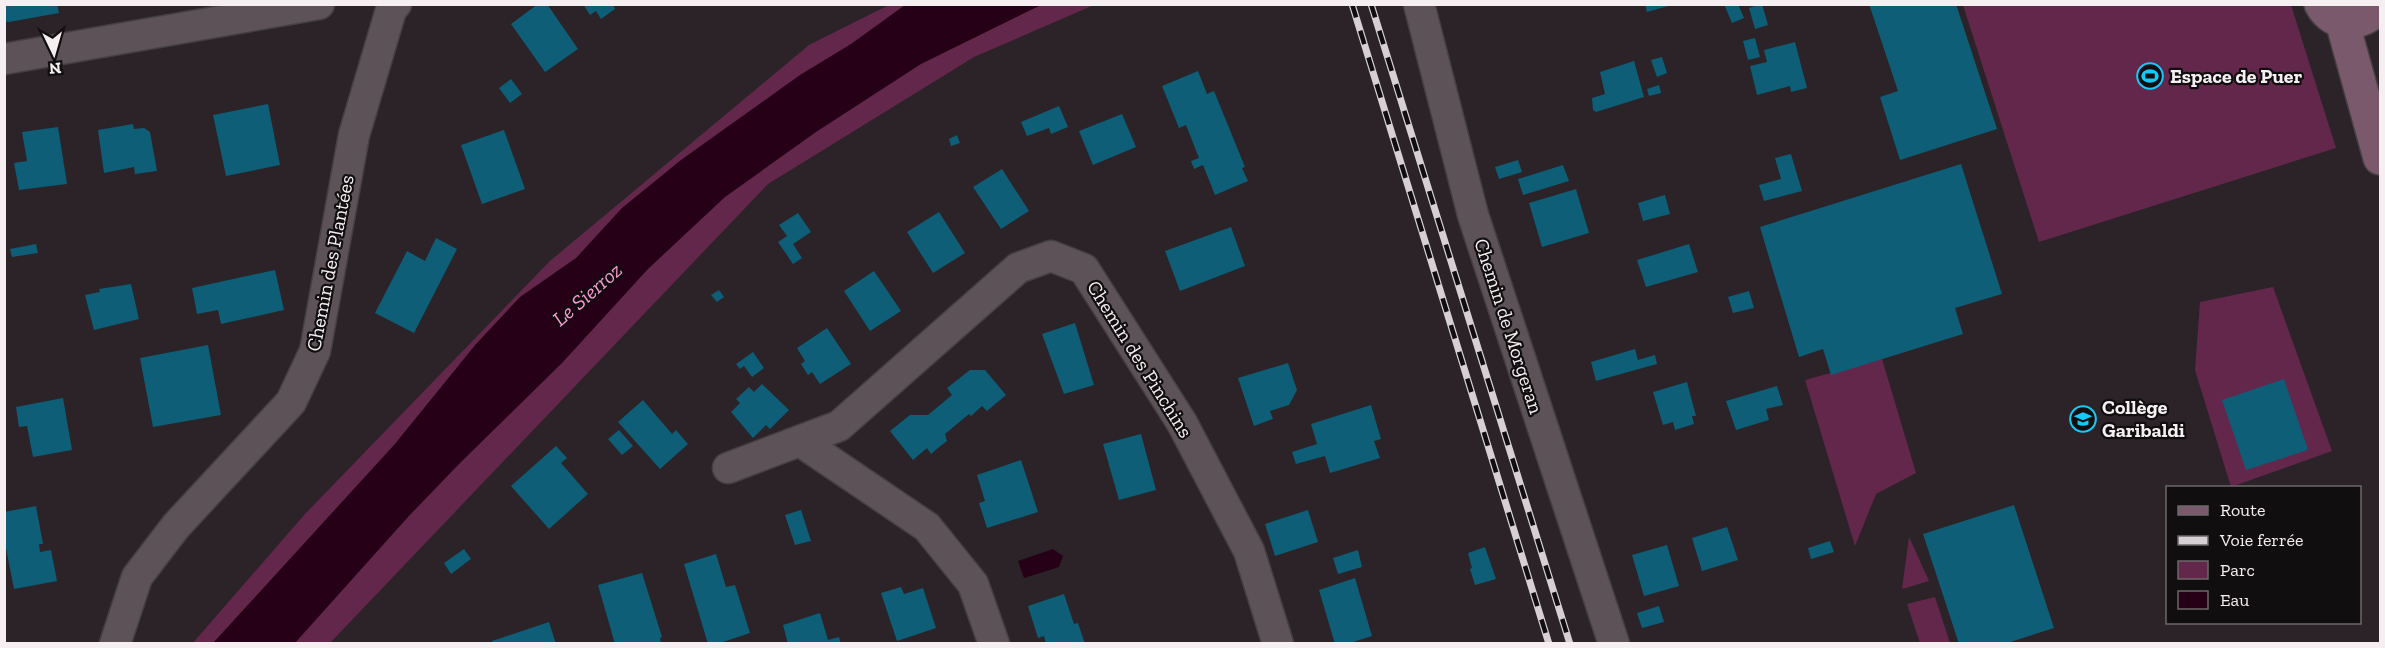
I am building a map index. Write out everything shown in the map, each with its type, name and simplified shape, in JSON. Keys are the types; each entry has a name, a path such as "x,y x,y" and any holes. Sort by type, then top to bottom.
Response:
{"main road":[{"path":"2352,13 2362,95 2380,158"}],"street":[{"path":"4,59 319,4"},
{"name":"Chemin de Morgeran","path":"1419,4 1473,214 1614,644"},
{"name":"Chemin des Plantées","path":"115,644 137,577 176,526 291,402 315,351 354,135 387,6"},
{"name":"Chemin des Pinchins","path":"728,468 839,426 1018,268 1051,256 1084,269 1182,423 1249,551 1278,644"},
{"path":"800,441 927,527 974,584 994,644"}],"green space":[{"path":"889,5 1094,5 974,57 768,184 330,643 192,644 305,514 550,261 809,45"},
{"name":"Espace de Puer","path":"1963,5 2291,5 2336,148 2039,242"},
{"path":"2273,287 2332,451 2231,486 2195,370 2200,302"},
{"path":"1882,359 1916,473 1876,494 1855,546 1805,380"},
{"path":"1909,537 1929,581 1902,589"},
{"path":"1935,597 1950,643 1920,643 1907,604"}],"water":[{"name":"Le Sierroz","path":"905,5 1041,5 921,64 816,132 725,197 648,269 562,363 460,463 408,517 295,643 213,643 394,445 476,344 520,297 576,258 622,208 681,160 800,75 851,44"},
{"path":"1053,549 1063,556 1059,567 1024,578 1018,561"}],"building":[{"path":"4,4 57,4 59,13 9,22 4,21"},
{"path":"538,4 547,4 578,49 545,72 511,24"},
{"path":"583,4 613,4 615,9 601,19 596,11 590,15"},
{"path":"1645,4 1672,4 1672,5 1647,12"},
{"path":"1724,4 1738,4 1744,18 1732,23"},
{"path":"1762,4 1768,25 1755,29 1749,8"},
{"path":"1869,4 1956,4 1997,129 1900,160 1880,97 1898,91"},
{"path":"1755,38 1760,57 1748,60 1743,41"},
{"path":"1795,42 1807,88 1791,92 1790,86 1757,95 1750,66 1767,62 1764,50"},
{"path":"1662,57 1667,73 1657,77 1651,60"},
{"path":"1634,61 1644,97 1596,112 1593,110 1592,98 1605,94 1600,72"},
{"path":"1198,71 1207,94 1214,91 1245,167 1242,168 1248,181 1215,195 1203,165 1194,169 1191,161 1199,158 1186,125 1179,128 1162,86"},
{"path":"511,79 522,94 510,103 499,88"},
{"path":"1659,85 1661,93 1649,96 1647,89"},
{"path":"268,104 280,165 226,176 213,115"},
{"path":"1059,106 1068,127 1051,134 1049,128 1027,136 1021,122"},
{"path":"1122,114 1136,147 1093,165 1079,131"},
{"path":"133,124 134,129 144,128 150,132 157,171 135,174 134,167 104,173 98,130"},
{"path":"58,127 67,184 19,190 14,163 27,161 22,132"},
{"path":"504,130 525,189 482,204 461,145"},
{"path":"957,135 960,143 951,146 949,139"},
{"path":"1791,154 1802,191 1764,201 1759,185 1781,179 1775,158"},
{"path":"1518,160 1522,172 1499,179 1495,167"},
{"path":"1961,164 2002,294 1955,308 1963,334 1831,375 1823,349 1799,357 1760,227"},
{"path":"1563,165 1569,181 1523,195 1518,179"},
{"path":"1002,169 1029,211 1001,229 973,187"},
{"path":"1576,189 1589,233 1542,247 1529,203"},
{"path":"1665,195 1670,214 1643,221 1638,203"},
{"path":"939,212 965,253 933,273 907,232"},
{"path":"798,213 811,232 793,244 802,258 793,264 778,242 787,236 779,225"},
{"path":"1231,227 1245,266 1180,291 1165,251"},
{"path":"436,238 457,249 414,333 375,313 407,251 425,261"},
{"path":"36,244 38,253 12,257 10,249"},
{"path":"1689,244 1698,272 1646,287 1637,260"},
{"path":"275,270 284,310 221,324 218,310 197,314 192,288"},
{"path":"874,271 901,311 870,331 844,291"},
{"path":"131,284 139,319 94,330 85,295 100,292 99,289"},
{"path":"719,290 724,297 717,302 711,295"},
{"path":"1749,291 1754,308 1733,313 1728,297"},
{"path":"1075,323 1094,385 1064,394 1042,334"},
{"path":"827,328 851,364 820,384 812,372 808,375 801,364 805,361 797,348"},
{"path":"208,345 221,415 153,427 140,358"},
{"path":"1635,349 1638,360 1655,355 1657,364 1596,381 1591,362"},
{"path":"753,352 764,368 752,377 744,366 740,369 736,364"},
{"path":"1288,363 1297,390 1289,405 1270,411 1273,419 1254,426 1238,378"},
{"path":"970,370 985,370 1006,395 987,411 982,406 971,416 969,414 945,434 947,441 931,454 927,448 913,460 890,431 910,415 928,415 952,395 947,388"},
{"path":"2284,379 2308,450 2246,470 2222,400"},
{"path":"1687,382 1696,416 1692,416 1694,424 1675,430 1673,422 1663,425 1653,392"},
{"path":"762,384 789,410 770,429 766,425 753,438 731,412 740,403 736,399 749,387 754,392"},
{"path":"1777,386 1783,405 1766,409 1769,420 1736,430 1726,401"},
{"path":"63,398 72,450 33,457 27,426 19,427 16,407"},
{"path":"643,400 672,434 676,430 688,444 660,469 618,422"},
{"path":"1371,405 1381,439 1374,441 1380,458 1330,473 1325,456 1296,464 1292,452 1317,444 1311,424"},
{"path":"619,430 633,446 622,455 608,439"},
{"path":"1141,434 1156,490 1119,500 1103,444"},
{"path":"556,446 567,458 561,463 588,494 549,529 511,486"},
{"path":"1021,460 1038,512 987,528 979,503 985,501 977,475"},
{"path":"2014,505 2054,628 2004,644 1959,644 1923,534"},
{"path":"36,506 43,544 39,544 40,552 51,550 57,581 14,589 4,538 4,512"},
{"path":"801,510 811,541 795,545 785,515"},
{"path":"1308,510 1318,542 1275,556 1265,524"},
{"path":"1727,527 1738,560 1702,571 1692,538"},
{"path":"1830,541 1834,552 1811,559 1808,548"},
{"path":"1667,545 1679,586 1644,596 1632,555"},
{"path":"1485,547 1496,579 1475,585 1468,553"},
{"path":"464,549 471,559 451,574 444,563"},
{"path":"1358,550 1362,567 1338,574 1333,558"},
{"path":"716,554 726,587 735,585 750,633 717,644 708,644 684,564"},
{"path":"642,573 662,637 660,638 661,644 615,644 598,585"},
{"path":"1355,578 1372,636 1347,644 1335,644 1319,590"},
{"path":"901,587 904,594 923,588 936,628 897,641 881,593"},
{"path":"1064,594 1074,624 1078,623 1085,644 1046,644 1044,636 1038,638 1028,606"},
{"path":"1659,606 1664,622 1642,628 1637,613"},
{"path":"820,613 828,640 839,637 841,644 788,644 783,625"},
{"path":"549,622 556,644 493,644 492,641"}],"railway":[{"path":"1352,4 1549,644"},
{"path":"1371,4 1570,644"}],"place":[{"name":"Espace de Puer","path":"2150,76"},
{"name":"Collège Garibaldi","path":"2083,419"}]}
